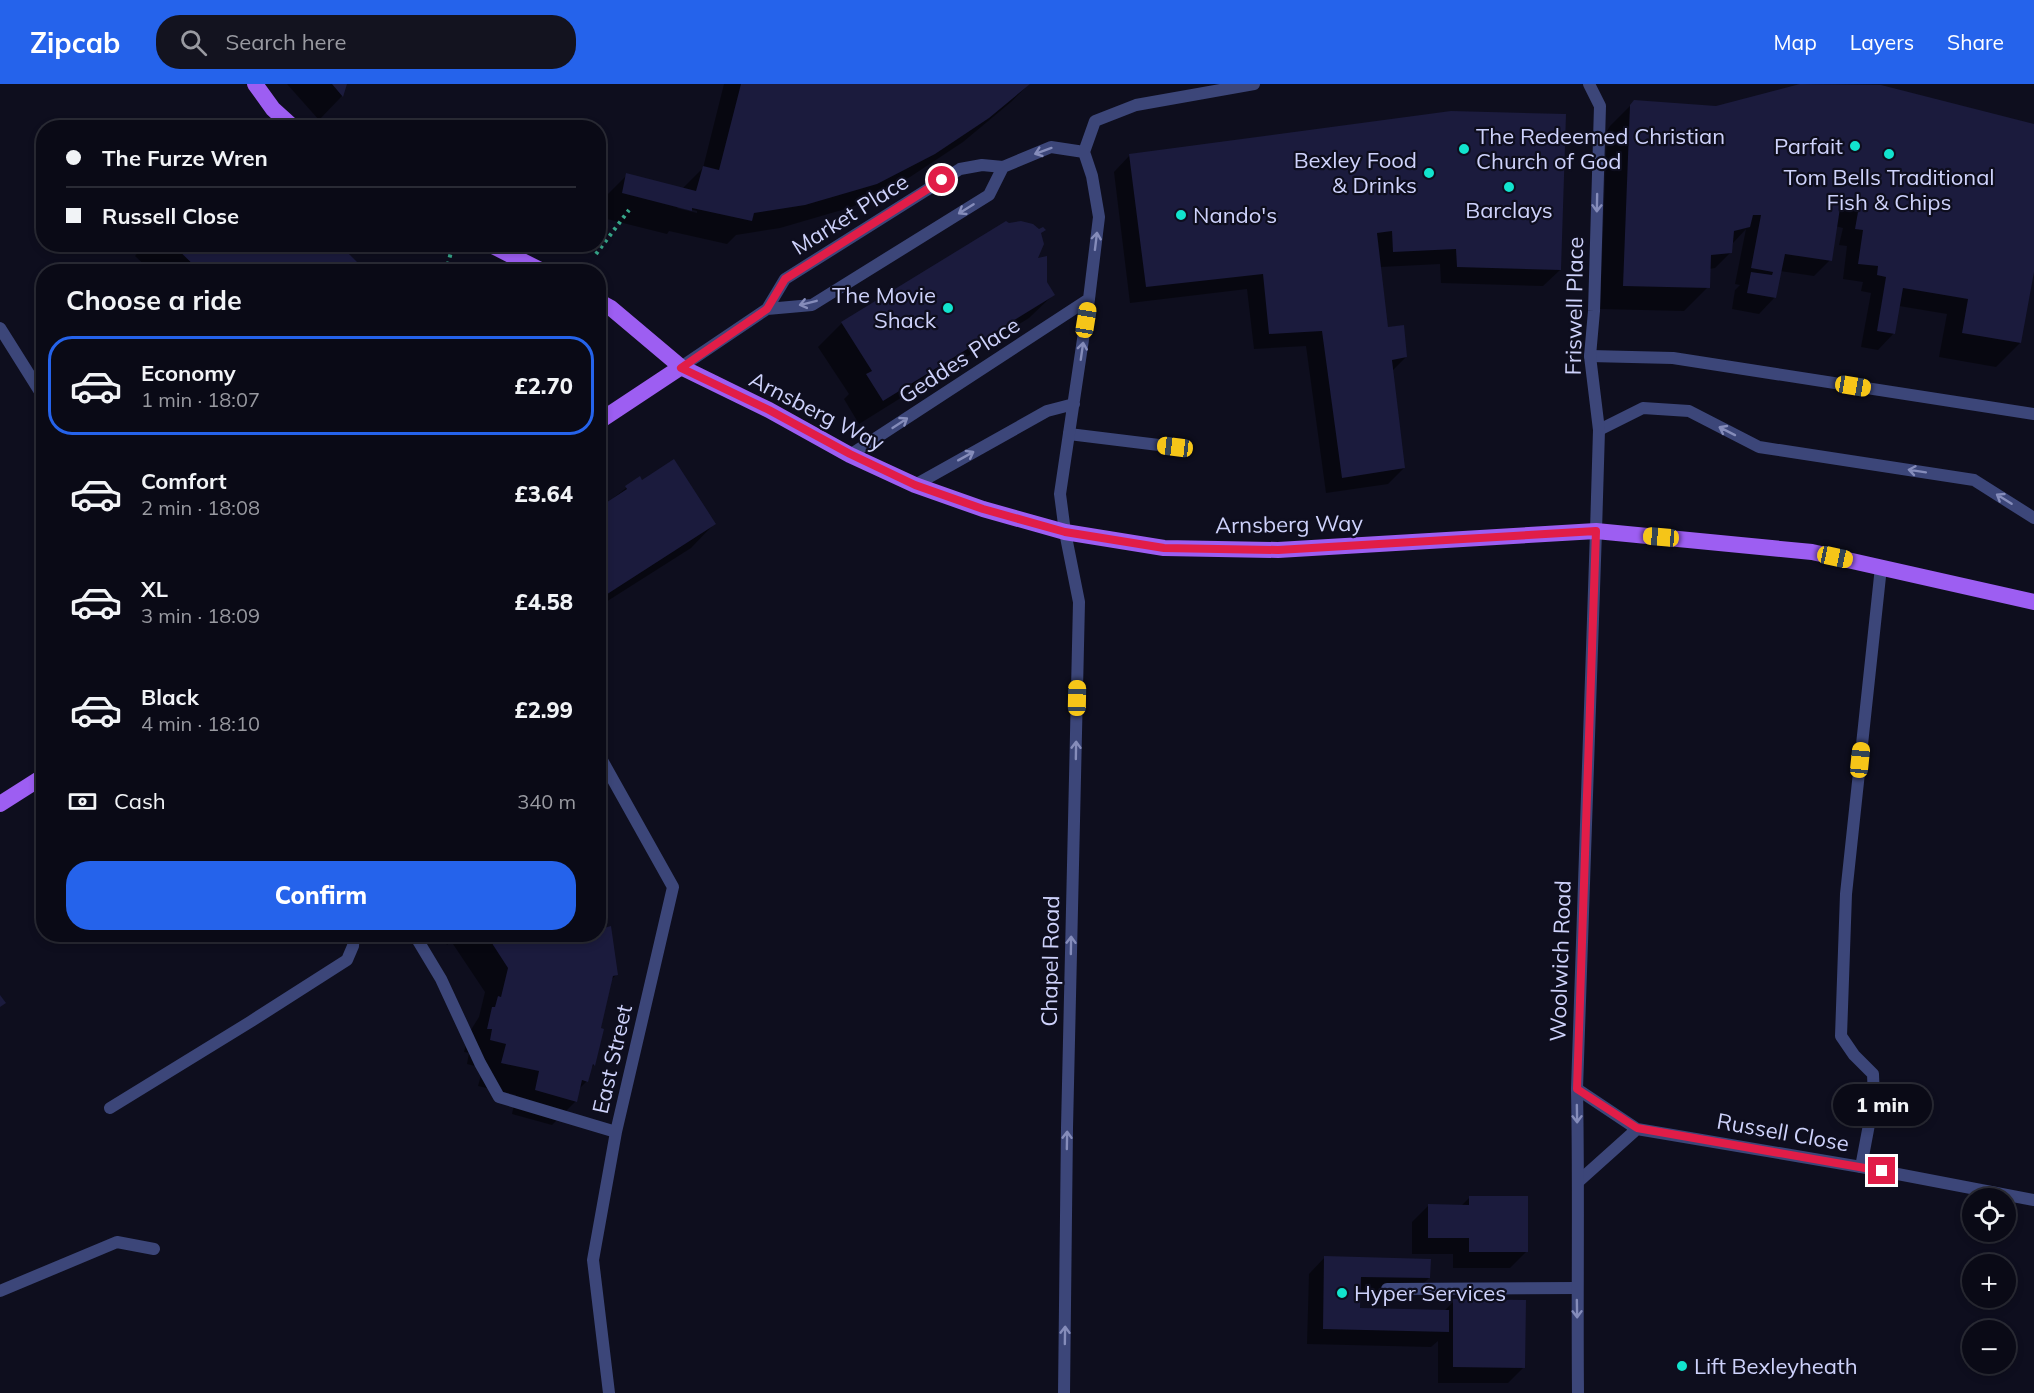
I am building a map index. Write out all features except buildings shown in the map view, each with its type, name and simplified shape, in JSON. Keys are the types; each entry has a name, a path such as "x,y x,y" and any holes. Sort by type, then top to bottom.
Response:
{"main road":[{"path":"255,84 273,109 285,120"},
{"path":"517,252 533,264"},
{"name":"Arnsberg Way","path":"606,306 681,368 769,410 850,454 915,485 983,509 1065,532 1164,548 1278,550 1596,531 1812,552 2034,602"},
{"path":"606,417 681,368"},
{"path":"0,804 36,781"}],"street":[{"path":"1065,532 1060,494 1099,217 1092,176 1084,152 1095,121 1136,105 1254,84"},
{"name":"Friswell Place","path":"1589,84 1600,106 1594,311 1590,356 1599,430 1596,531"},
{"name":"Market Place","path":"681,368 767,309 785,279 960,169 982,165 1003,167 1052,147 1084,152"},
{"name":"Market Place","path":"767,309 812,305 989,195 1003,167"},
{"name":"Geddes Place","path":"850,454 1089,299"},
{"path":"0,328 36,385"},
{"path":"1590,356 1673,358 2034,414"},
{"path":"915,485 1047,411 1074,404"},
{"path":"1599,430 1643,408 1689,411 1760,447 1974,480 2034,518"},
{"path":"1068,434 1175,447"},
{"name":"Woolwich Road","path":"1578,1393 1577,1089 1596,531"},
{"name":"Chapel Road","path":"1064,1393 1067,1128 1079,602 1065,532"},
{"path":"1861,1167 1874,1098 1873,1074 1841,1036 1841,1024 1846,894 1881,567"},
{"name":"East Street","path":"606,767 673,887 616,1132 592,1260 609,1393"},
{"path":"110,1107 347,960 353,942"},
{"path":"419,942 441,979 480,1063 499,1097 616,1132"},
{"path":"1577,1089 1637,1128 1579,1180"},
{"name":"Russell Close","path":"1637,1128 2034,1200"},
{"path":"0,1291 117,1242 154,1249"},
{"path":"1387,1289 1576,1288"}],"path":[{"path":"606,241 629,210"}],"place":[{"name":"Parfait","path":"1855,146"},
{"name":"The Redeemed Christian Church of God","path":"1464,149"},
{"name":"Tom Bells Traditional Fish & Chips","path":"1889,154"},
{"name":"Bexley Food & Drinks","path":"1429,173"},
{"name":"Barclays","path":"1509,187"},
{"name":"Nando's","path":"1181,215"},
{"name":"The Movie Shack","path":"948,308"},
{"name":"Hyper Services","path":"1342,1293"},
{"name":"Lift Bexleyheath","path":"1682,1366"}],"route":[{"path":"942,180 785,279 767,309 681,368 915,485 983,509 1065,532 1164,548 1278,550 1596,531 1577,1089 1637,1128 1882,1171"}]}
